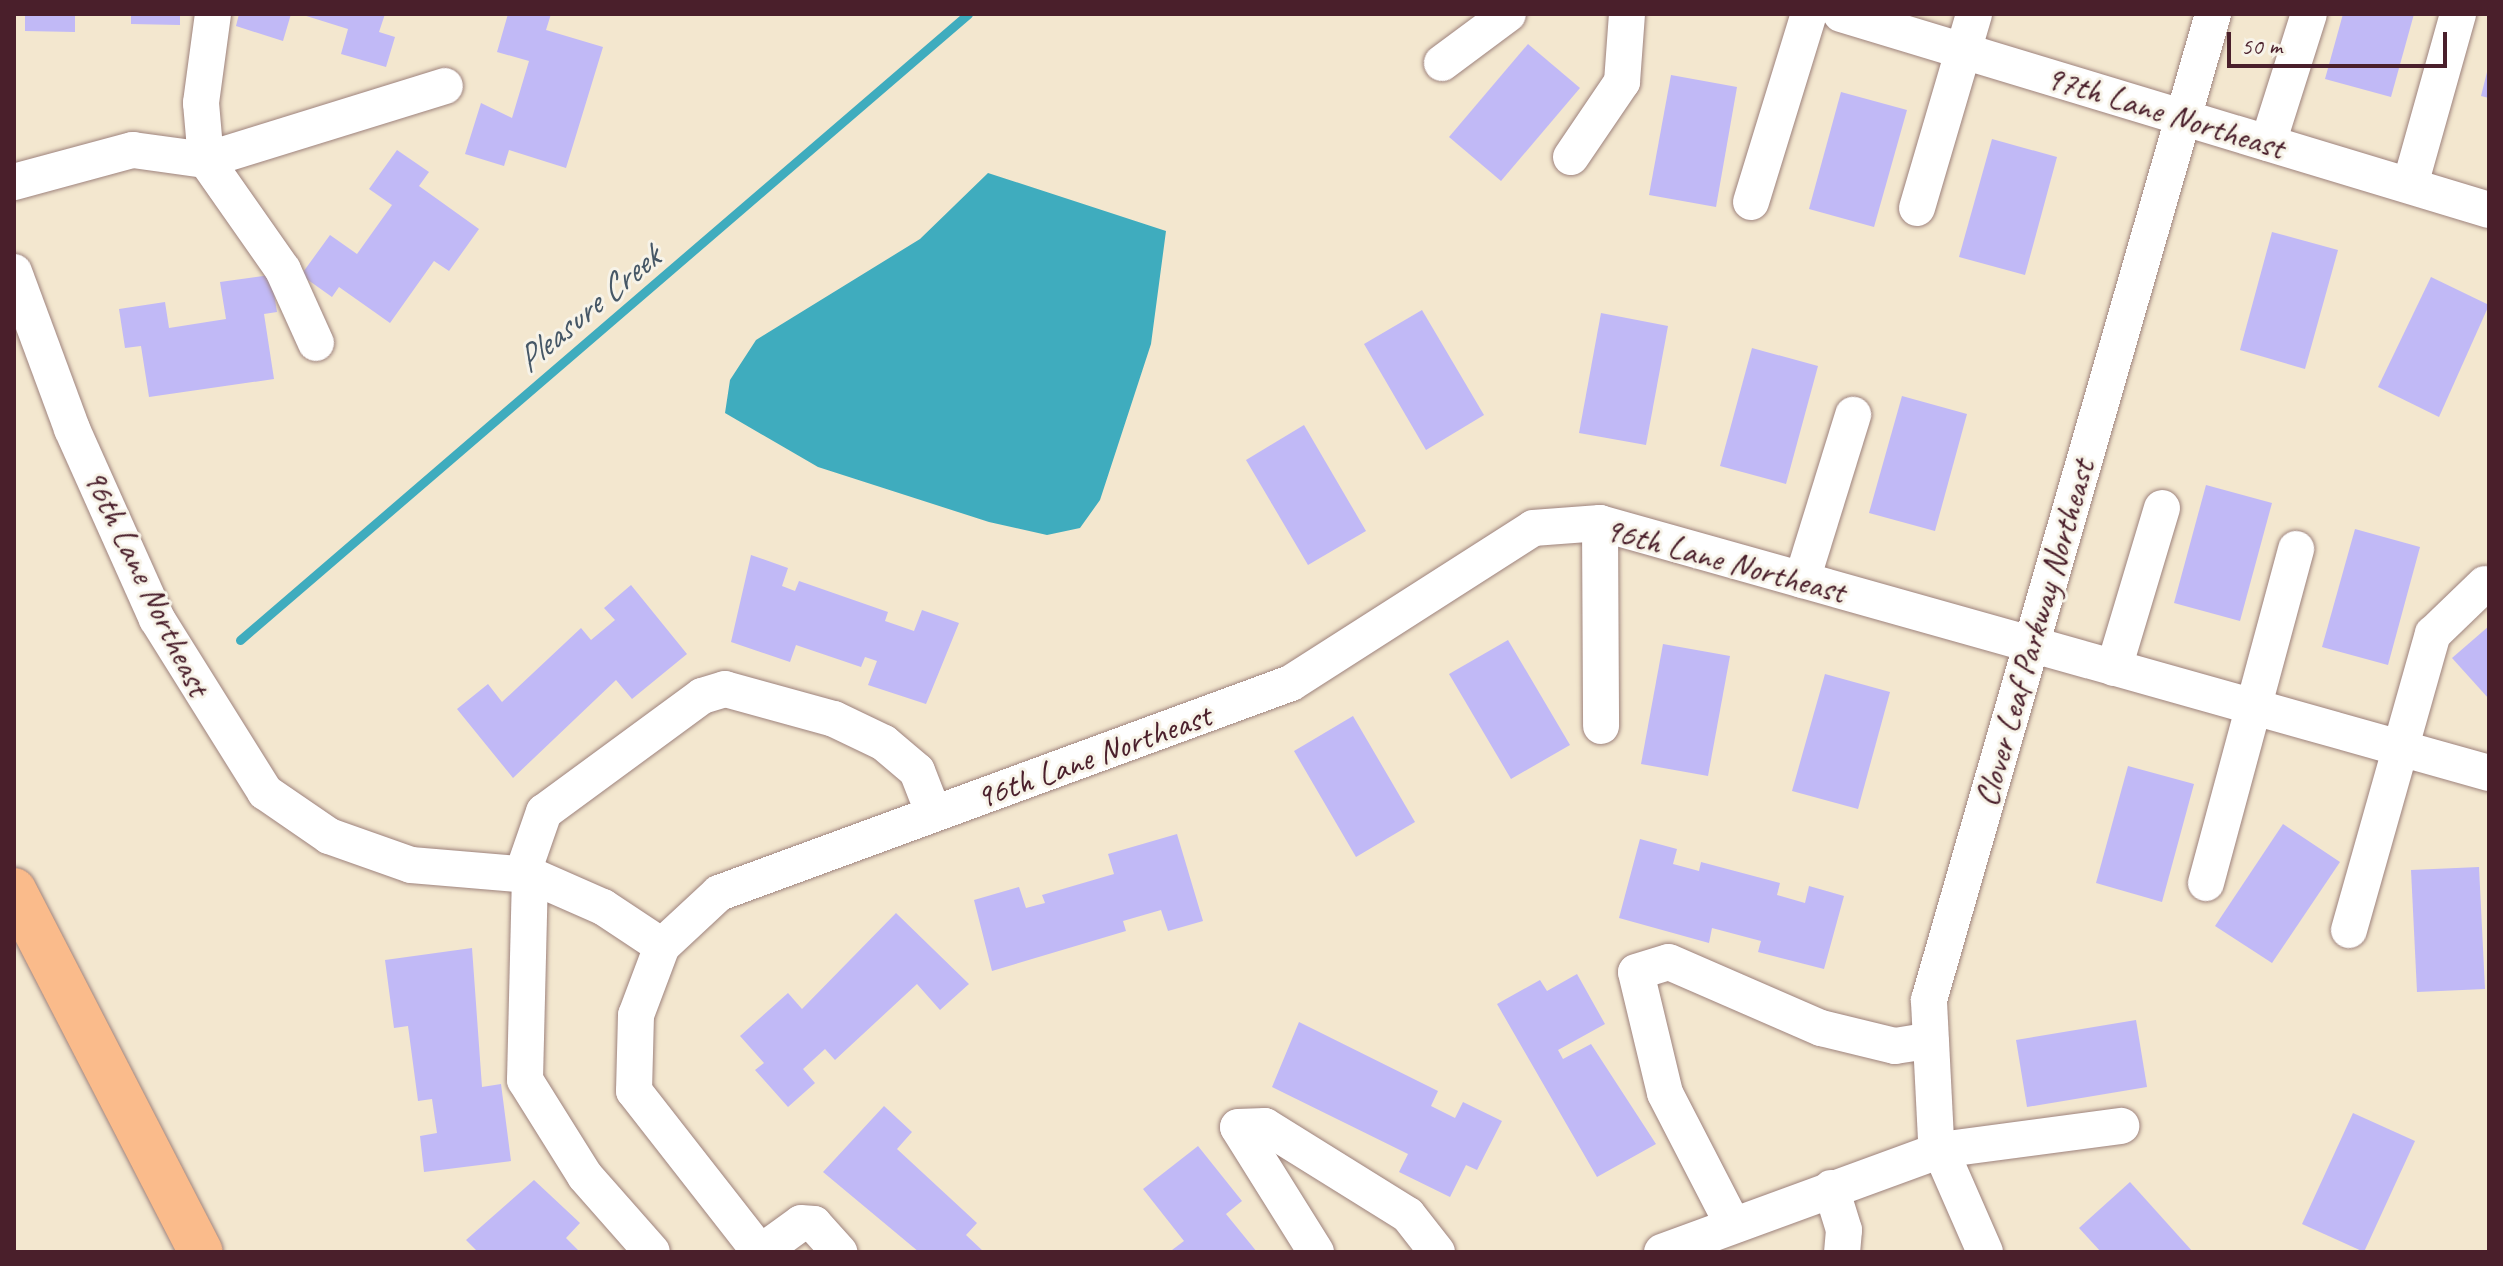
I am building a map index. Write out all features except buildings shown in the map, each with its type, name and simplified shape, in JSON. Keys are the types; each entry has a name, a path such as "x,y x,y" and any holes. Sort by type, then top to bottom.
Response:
{"highway":[{"path":"14,890 201,1252"}],"street":[{"path":"213,14 201,103 206,160 283,270 316,343"},
{"path":"1442,63 1508,14"},
{"path":"1571,157 1622,82 1627,14"},
{"path":"1751,202 1809,14"},
{"name":"97th Lane Northeast","path":"1841,14 2489,210"},
{"path":"1917,208 1974,14"},
{"name":"Clover Leaf Parkway Northeast","path":"1985,1252 1940,1150 1929,1000 2213,14"},
{"path":"2268,143 2309,14"},
{"path":"2410,185 2458,14"},
{"path":"14,182 133,150 206,160 445,86"},
{"name":"96th Lane Northeast","path":"14,272 21,310 157,619 265,792 329,836 411,865 526,875 603,907 662,946 719,893 1291,683 1533,528 1600,523 2254,710 2489,773"},
{"path":"1802,580 1853,415"},
{"path":"2114,668 2162,508"},
{"path":"1600,523 1601,726"},
{"path":"2206,883 2296,549"},
{"path":"2349,930 2433,634 2485,584"},
{"path":"652,1252 585,1176 525,1080 526,875 544,812 702,696 725,689 834,719 884,743 917,771 933,812"},
{"path":"662,946 636,1015 634,1091 752,1249 801,1223 814,1224 839,1252"},
{"path":"1733,1225 1665,1093 1636,972 1669,962 1821,1028 1895,1046 1931,1040"},
{"path":"1316,1252 1238,1127 1265,1126 1395,1207 1437,1252"},
{"path":"1662,1252 1940,1150 2121,1126"},
{"path":"1831,1188 1844,1230 1842,1252"}],"water":[{"path":"988,173 1166,231 1151,344 1100,500 1080,528 1047,535 989,522 818,467 725,413 730,380 756,340 920,239"}],"waterway":[{"name":"Pleasure Creek","path":"240,640 968,14"}]}
